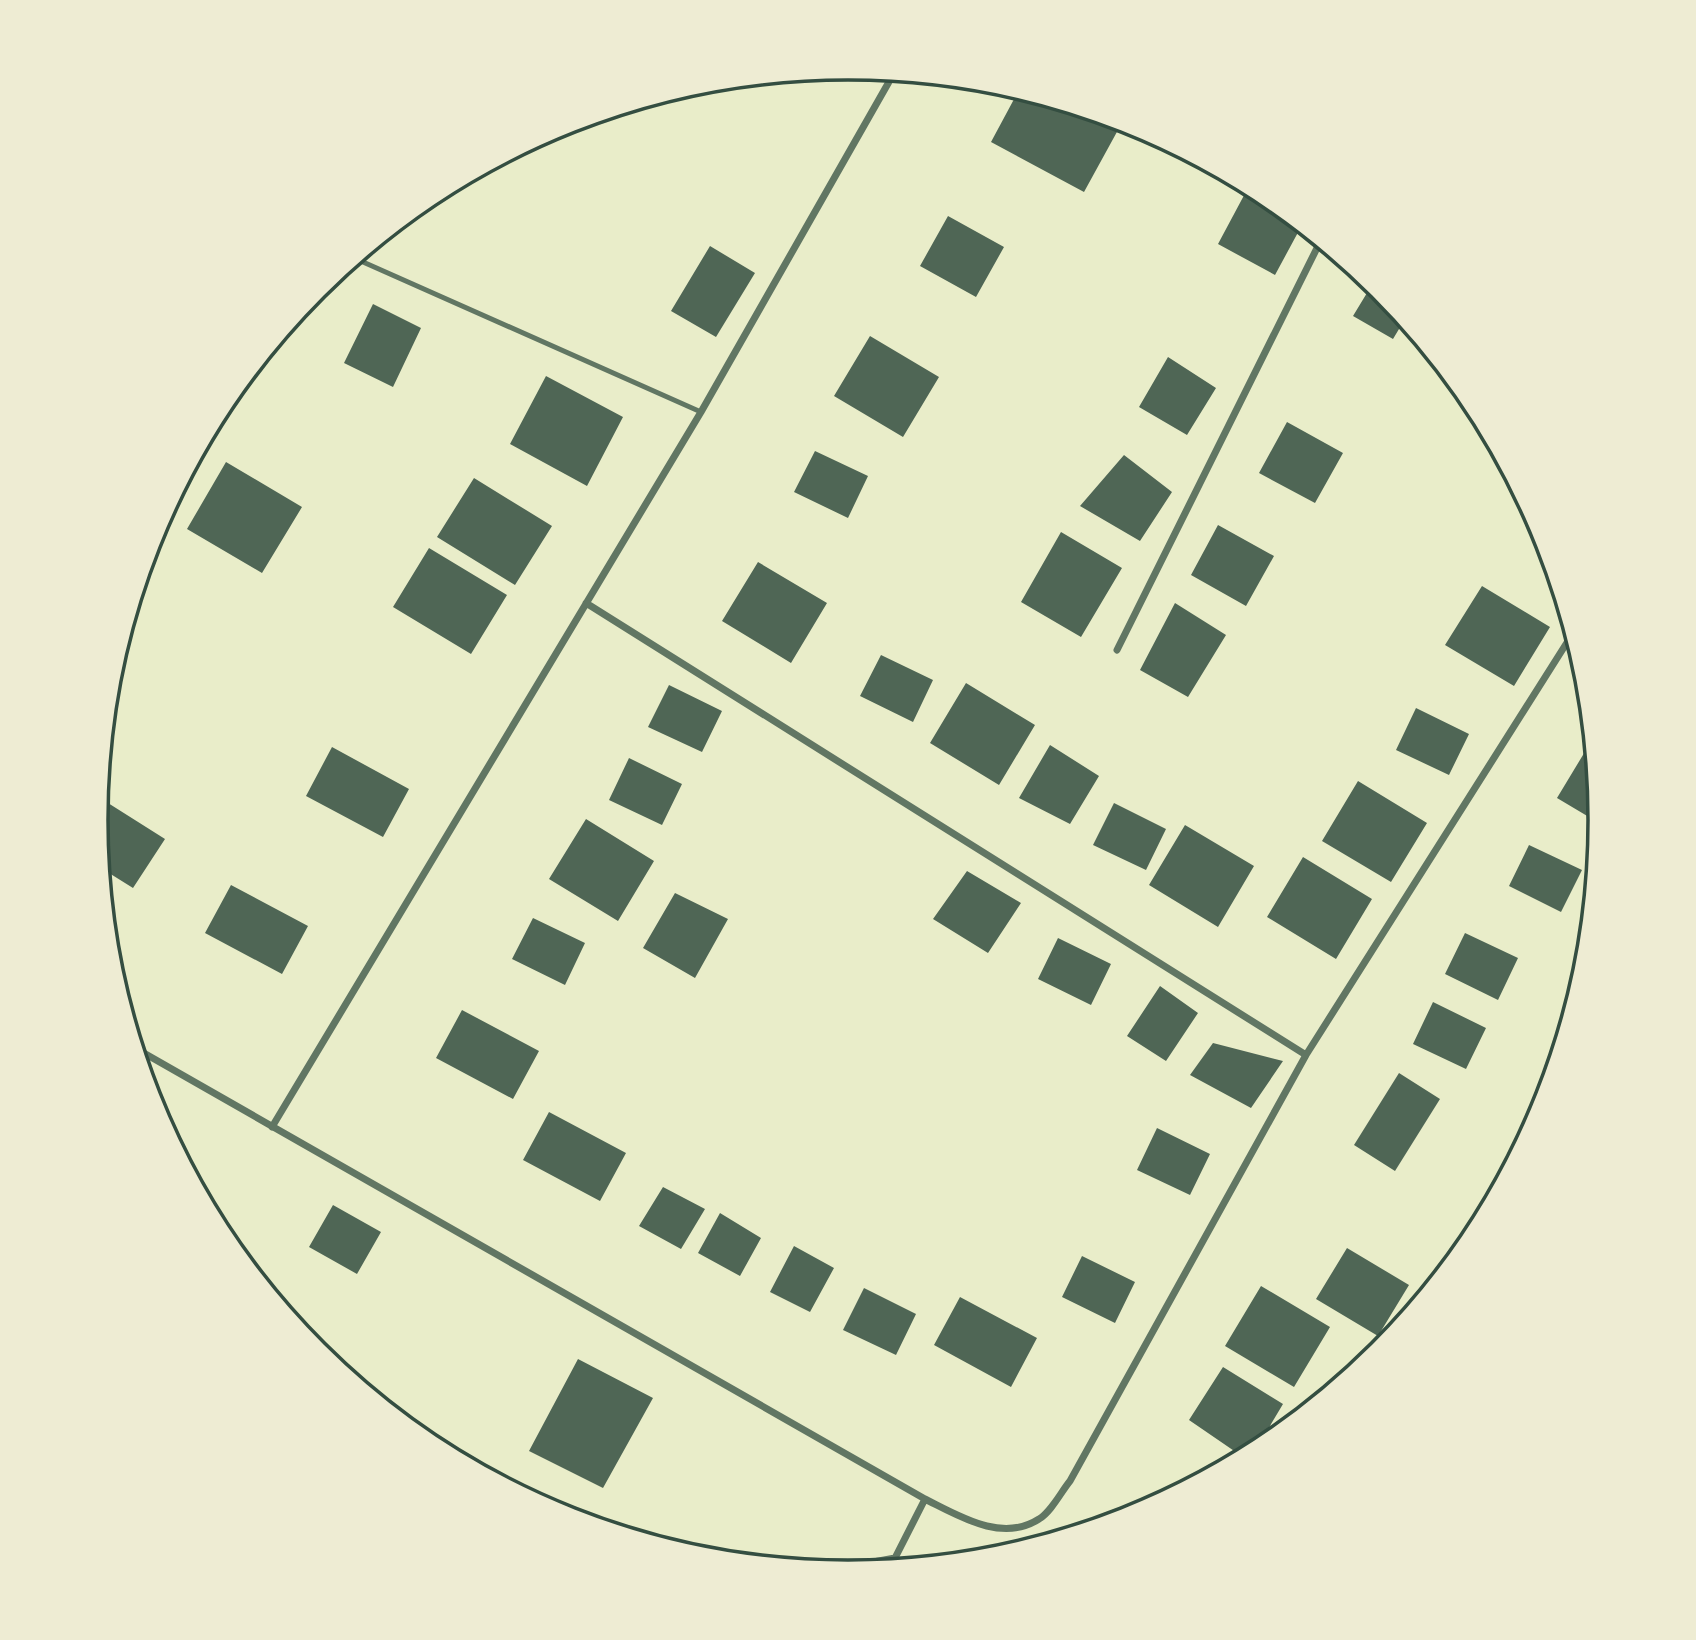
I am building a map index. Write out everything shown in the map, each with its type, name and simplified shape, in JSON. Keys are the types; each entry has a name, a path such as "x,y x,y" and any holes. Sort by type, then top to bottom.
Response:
{"street":[{"path":"272,1127 701,411 889,82"},
{"path":"1117,650 1317,248"},
{"path":"586,603 1306,1055"},
{"path":"147,1055 925,1499 977,1525 1012,1529 1040,1519 1070,1481 1306,1055 1566,645"},
{"path":"895,1558 925,1499"}],"lane":[{"path":"363,262 701,411"}],"building":[{"path":"1014,100 1086,120 1117,132 1084,192 991,142"},
{"path":"1244,196 1298,233 1275,275 1218,244"},
{"path":"948,216 1004,247 976,297 920,266"},
{"path":"710,246 755,273 716,337 671,311"},
{"path":"1367,293 1400,328 1393,339 1353,316"},
{"path":"373,304 421,328 393,387 344,363"},
{"path":"870,336 939,377 903,437 834,396"},
{"path":"1168,357 1216,388 1187,435 1139,407"},
{"path":"546,376 623,417 587,486 510,444"},
{"path":"1287,422 1343,453 1315,503 1259,473"},
{"path":"815,451 868,476 848,518 794,492"},
{"path":"1124,455 1172,492 1140,541 1080,506"},
{"path":"226,462 302,507 262,573 187,529"},
{"path":"474,478 552,526 515,585 437,537"},
{"path":"1218,525 1274,556 1246,606 1191,575"},
{"path":"1061,532 1122,568 1081,637 1021,602"},
{"path":"429,548 507,595 471,654 393,607"},
{"path":"758,562 827,603 791,663 722,621"},
{"path":"1482,586 1550,627 1514,686 1445,645"},
{"path":"1175,603 1226,635 1188,697 1140,670"},
{"path":"881,655 933,680 913,722 860,696"},
{"path":"966,683 1035,725 999,785 930,743"},
{"path":"669,685 722,711 702,752 648,727"},
{"path":"1416,708 1469,734 1449,775 1396,750"},
{"path":"1050,745 1099,776 1070,824 1019,798"},
{"path":"332,747 409,789 383,837 306,796"},
{"path":"1584,753 1588,816 1557,798"},
{"path":"629,758 682,784 662,825 609,800"},
{"path":"1358,781 1427,823 1391,882 1322,841"},
{"path":"109,803 165,839 133,888 111,874"},
{"path":"1114,803 1166,829 1146,870 1093,845"},
{"path":"586,819 654,861 618,921 549,879"},
{"path":"1185,825 1254,866 1218,927 1149,885"},
{"path":"1529,845 1582,870 1561,912 1509,886"},
{"path":"1303,857 1372,899 1336,959 1267,917"},
{"path":"967,871 1021,903 988,953 933,919"},
{"path":"231,885 308,926 282,974 205,933"},
{"path":"675,893 728,919 695,978 643,948"},
{"path":"533,918 585,943 565,985 512,959"},
{"path":"1465,933 1518,958 1498,1000 1445,974"},
{"path":"1058,938 1111,964 1091,1005 1038,979"},
{"path":"1160,986 1198,1013 1166,1061 1127,1036"},
{"path":"1433,1002 1486,1028 1466,1069 1413,1044"},
{"path":"462,1010 539,1051 513,1099 436,1058"},
{"path":"1213,1043 1283,1061 1251,1108 1190,1075"},
{"path":"1399,1073 1440,1099 1395,1171 1354,1145"},
{"path":"549,1112 626,1153 600,1201 523,1160"},
{"path":"1157,1128 1210,1154 1190,1195 1137,1170"},
{"path":"663,1187 705,1209 681,1249 639,1226"},
{"path":"333,1205 381,1232 357,1274 309,1247"},
{"path":"720,1213 761,1238 740,1276 698,1253"},
{"path":"794,1246 834,1268 810,1312 770,1292"},
{"path":"1347,1248 1409,1285 1378,1336 1316,1299"},
{"path":"1082,1256 1135,1282 1115,1323 1062,1297"},
{"path":"1261,1286 1330,1327 1294,1387 1225,1346"},
{"path":"864,1288 916,1314 896,1355 843,1330"},
{"path":"960,1297 1037,1338 1011,1387 934,1345"},
{"path":"578,1359 653,1398 603,1488 529,1451"},
{"path":"1223,1367 1283,1404 1269,1428 1234,1451 1189,1420"}]}
